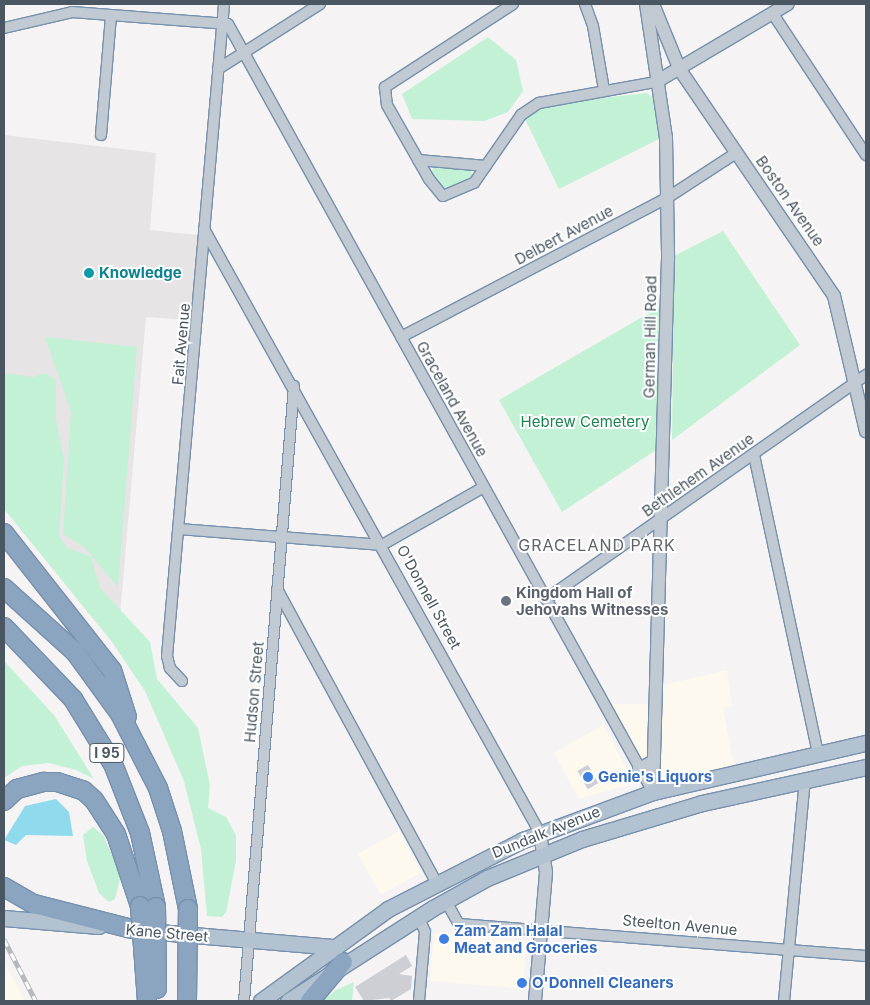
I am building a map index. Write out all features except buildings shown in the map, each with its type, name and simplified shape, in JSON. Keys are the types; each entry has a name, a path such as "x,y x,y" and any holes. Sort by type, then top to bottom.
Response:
{"highway":[{"path":"4,533 112,670 121,688 131,734"},
{"name":"I 95","path":"4,588 74,652 131,734 158,788 172,830 188,909 187,1001"},
{"name":"I 95","path":"4,627 73,699 113,764 140,833 156,1001"},
{"path":"4,801 17,790 44,782 57,782 84,792 94,800 116,834 148,906 147,1001"},
{"path":"4,886 34,904 132,929"},
{"path":"310,1001 343,962"}],"main road":[{"name":"Dundalk Avenue","path":"261,1001 331,948 436,882 540,833 653,792 866,743"},
{"name":"Dundalk Avenue","path":"288,1001 343,962 418,916 488,878 543,855 656,815 866,767"},
{"path":"331,948 367,936 469,879 488,878"},
{"name":"Kane Street","path":"4,918 331,948"}],"street":[{"name":"Fait Avenue","path":"182,681 170,668 167,656 224,4"},
{"path":"218,68 320,4"},
{"path":"513,4 384,87 387,105 418,160 436,190 448,197 474,183 514,125 530,109 555,98 656,82 680,70 788,4"},
{"path":"585,4 593,26 604,90"},
{"name":"German Hill Road","path":"646,4 656,82 666,138 667,198 662,519 653,792"},
{"name":"Boston Avenue","path":"654,4 680,70 834,296 861,379 866,430"},
{"path":"4,28 58,14 111,15 223,24"},
{"path":"772,14 866,155"},
{"path":"101,135 111,15"},
{"name":"Graceland Avenue","path":"223,24 228,24 653,792"},
{"name":"Delbert Avenue","path":"401,337 667,198 736,153"},
{"path":"418,160 486,166"},
{"name":"O'Donnell Street","path":"204,230 294,385 540,833 543,855 541,928 535,1001"},
{"name":"Bethlehem Avenue","path":"546,600 861,379"},
{"name":"Hudson Street","path":"244,1001 294,385"},
{"path":"754,455 818,754"},
{"path":"179,529 382,546 484,487"},
{"path":"277,589 436,882"},
{"path":"639,768 654,761"},
{"path":"784,1001 805,780"},
{"name":"Steelton Avenue","path":"446,901 459,924 541,928 866,956"},
{"path":"418,916 425,932 418,1001"}],"shaded area":[{"path":"4,135 156,153 150,230 198,235 190,320 146,317 120,615 32,538 4,386"},
{"path":"727,670 732,706 723,708 734,766 655,788 659,686"},
{"path":"606,704 651,704 646,761 641,762"},
{"path":"603,725 635,783 579,799 554,753"},
{"path":"399,831 422,872 381,895 358,854"},
{"path":"434,933 527,941 522,989 430,981"},
{"path":"4,963 17,985 24,1001 4,1001"}],"green space":[{"path":"488,37 516,60 523,91 508,112 484,121 412,119 402,94"},
{"path":"647,93 653,98 661,138 559,189 524,117 547,104"},
{"path":"434,166 470,168 473,177 447,192 441,190 431,173"},
{"name":"Hebrew Cemetery","path":"723,231 800,345 672,440 674,256"},
{"name":"Hebrew Cemetery","path":"663,305 659,448 562,512 499,400"},
{"path":"45,337 137,347 118,587 84,547 63,534 71,412"},
{"path":"4,373 33,377 45,373 56,380 56,419 64,460 59,535 66,547 91,557 100,588 150,642 157,679 198,728 210,785 208,808 226,817 236,835 236,861 226,912 222,917 207,916 201,849 184,781 145,691 112,642 4,509"},
{"path":"4,661 54,715 94,779 76,770 49,763 22,766 4,778"},
{"path":"93,827 103,835 117,866 120,879 115,899 109,902 99,893 87,861 83,835"},
{"path":"354,982 352,1001 322,1001 336,990"}],"water":[{"path":"56,799 69,812 73,836 26,835 16,845 4,840 25,806"}],"railway":[{"path":"4,939 36,1001"}],"place":[{"name":"Knowledge","path":"89,273"},
{"name":"Kingdom Hall of Jehovahs Witnesses","path":"506,601"},
{"name":"Genie's Liquors","path":"588,777"},
{"name":"Zam Zam Halal Meat and Groceries","path":"444,939"},
{"name":"O'Donnell Cleaners","path":"522,983"}],"district":[{"name":"GRACELAND PARK","path":"597,545"}]}
